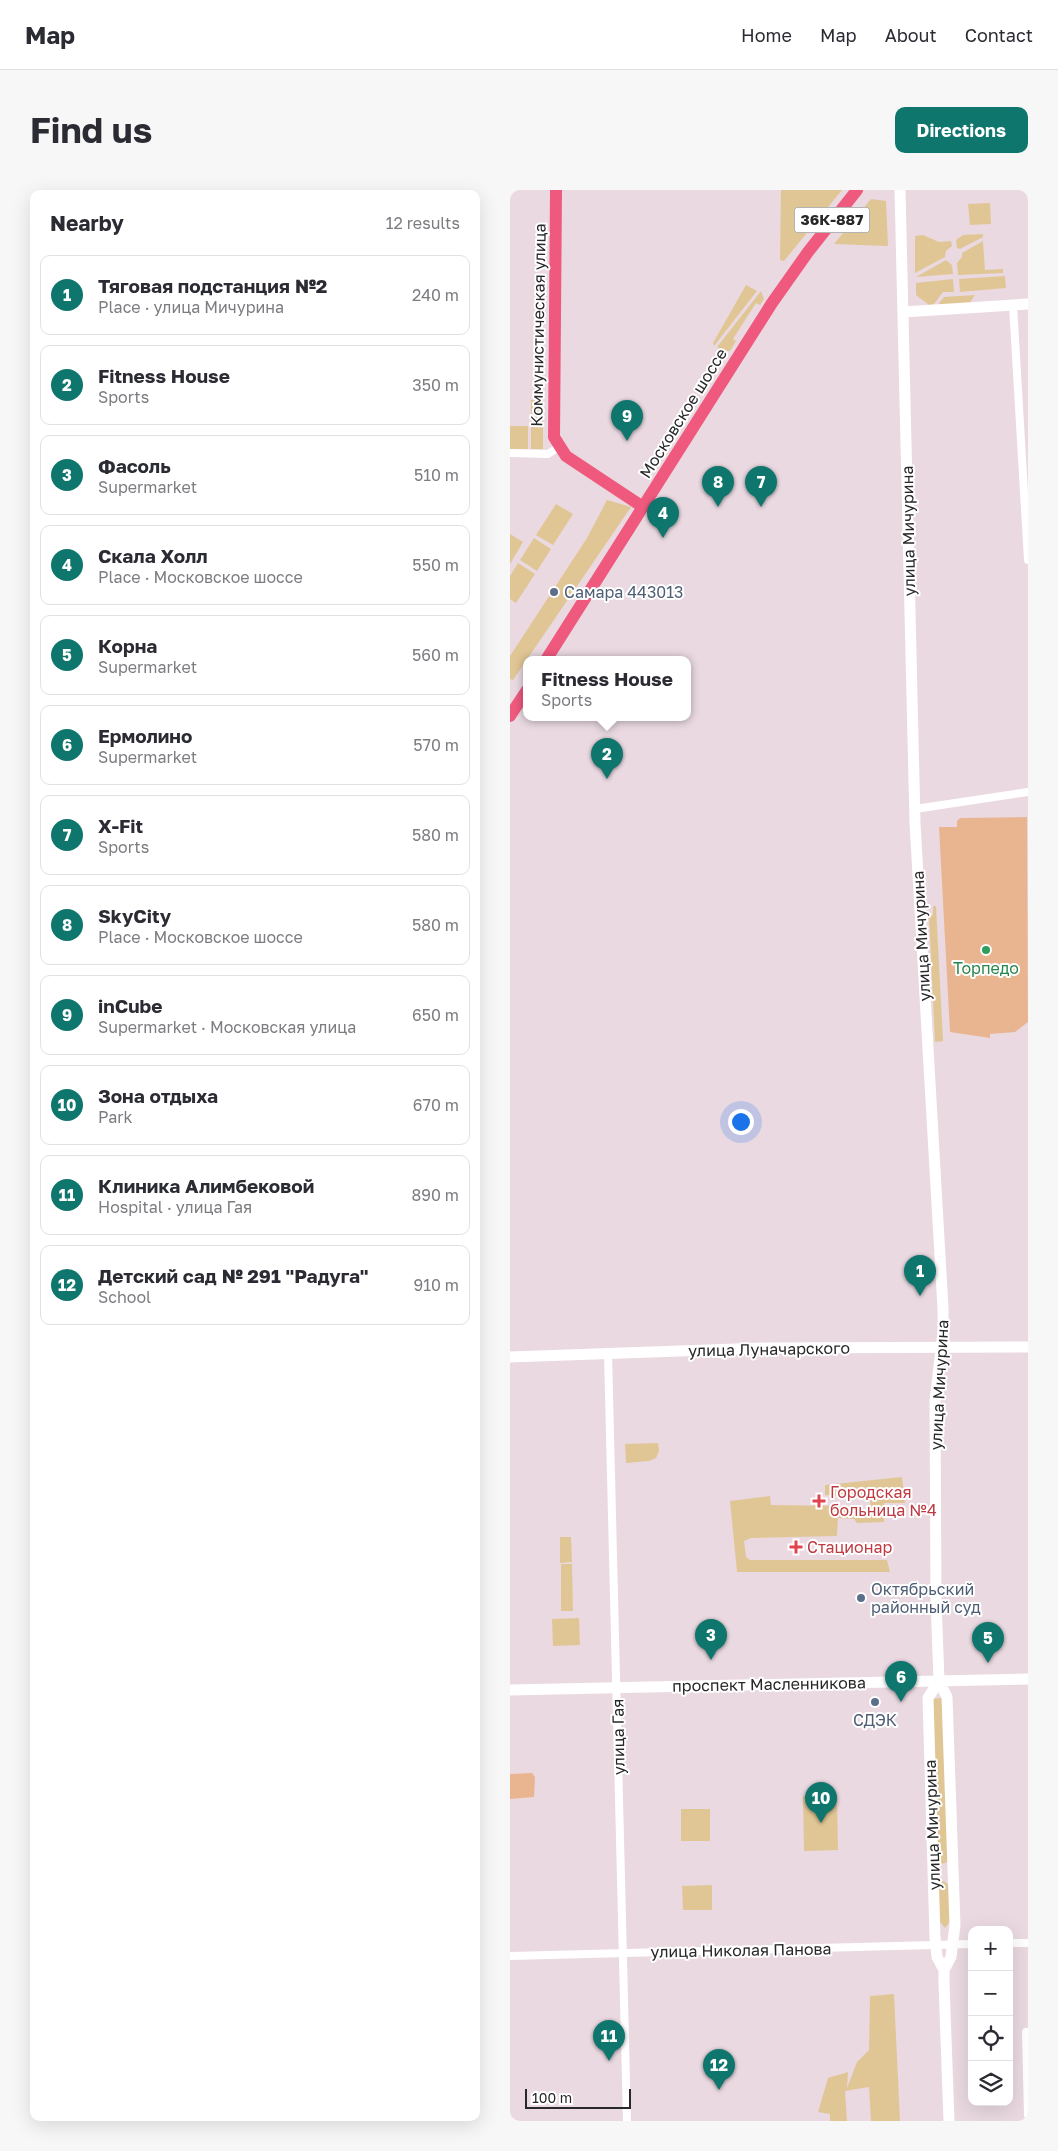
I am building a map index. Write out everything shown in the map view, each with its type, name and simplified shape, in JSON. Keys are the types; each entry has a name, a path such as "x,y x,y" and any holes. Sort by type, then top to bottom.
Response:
{"main road":[{"name":"Коммунистическая улица","path":"556,190 553,431 562,452"},
{"name":"Московское шоссе","path":"549,656 781,290 824,230 857,190"},
{"name":"улица Мичурина","path":"900,190 915,809 943,1308 935,1401 936,1609 939,1681 947,1697 954,1924 952,1957 944,1970"},
{"path":"903,312 1028,304"},
{"path":"562,452 643,507"},
{"path":"510,716 523,696"},
{"name":"улица Луначарского","path":"510,1357 767,1348 1028,1347"},
{"name":"проспект Масленникова","path":"510,1690 1028,1679"},
{"name":"улица Мичурина","path":"939,1681 928,1698 936,1946 937,1957 944,1970 949,2121"}],"street":[{"path":"1013,305 1028,560"},
{"path":"510,453 548,454 562,452"},
{"path":"915,809 1028,792"},
{"name":"улица Гая","path":"608,1354 627,2121"},
{"path":"1013,1943 1028,1943"},
{"name":"улица Николая Панова","path":"510,1956 968,1944"},
{"path":"1026,2032 1028,2114"}],"shaded area":[{"path":"781,190 842,190 784,261 780,260"},
{"path":"871,199 886,201 888,246 834,244"},
{"path":"990,203 991,224 970,225 968,204"},
{"path":"983,234 983,237 960,249 957,248 956,240 963,235"},
{"path":"923,235 939,242 951,241 952,246 946,251 945,257 915,273 915,236"},
{"path":"983,241 985,270 1003,269 1003,273 958,275 957,263 962,257 962,253"},
{"path":"946,260 952,265 953,274 916,277"},
{"path":"1005,276 1006,288 960,292 959,279"},
{"path":"953,279 954,292 943,292 934,304 929,305 916,295 916,283"},
{"path":"746,285 757,291 714,346 713,343"},
{"path":"761,291 764,299 760,305 756,303 733,339 736,341 730,351 723,351 717,347"},
{"path":"975,295 969,304 937,306 944,297"},
{"path":"531,400 543,400 543,449 531,449"},
{"path":"510,426 528,426 528,449 510,449"},
{"path":"607,500 631,507 529,656 523,656 523,665 513,680 510,679 510,656 587,538"},
{"path":"556,504 573,514 553,545 536,535"},
{"path":"510,534 523,542 510,564"},
{"path":"534,538 551,549 537,571 520,560"},
{"path":"518,563 535,574 516,603 510,599 510,576"},
{"name":"Торпедо","path":"1027,817 1028,1022 1015,1032 990,1034 990,1038 950,1032 939,827 957,827 957,821 960,818"},
{"path":"933,906 936,906 943,1041 935,1042 929,916 933,915"},
{"path":"658,1443 659,1451 656,1458 649,1461 626,1463 625,1444"},
{"path":"902,1477 905,1503 884,1503 884,1522 857,1523 854,1519 838,1518 837,1536 751,1538 744,1541 746,1557 750,1560 887,1560 890,1572 737,1572 730,1501 770,1496 771,1505 841,1506 871,1516 870,1497 825,1495 825,1485"},
{"path":"560,1537 571,1537 572,1562 560,1563"},
{"path":"561,1564 572,1564 573,1611 561,1611"},
{"path":"579,1618 580,1645 553,1646 552,1619"},
{"path":"942,1698 949,1857 947,1862 942,1864 936,1859 932,1699"},
{"path":"532,1773 535,1777 534,1797 510,1799 510,1774"},
{"path":"837,1795 838,1850 804,1851 803,1796"},
{"path":"681,1809 710,1809 710,1841 681,1841"},
{"path":"944,1881 950,1886 951,1920 945,1928 940,1922 938,1886"},
{"path":"712,1885 712,1910 683,1910 682,1886"},
{"path":"894,1994 900,2121 871,2121 869,2087 845,2091 847,2121 830,2121 830,2114 818,2112 828,2078 848,2072 847,2088 857,2062 869,2050 870,1996"}],"place":[{"name":"inCube","path":"627,441"},
{"name":"SkyCity","path":"718,507"},
{"name":"X-Fit","path":"761,507"},
{"name":"Скала Холл","path":"663,538"},
{"name":"Самара 443013","path":"554,592"},
{"name":"Fitness House","path":"607,779"},
{"name":"Торпедо","path":"986,950"},
{"name":"Тяговая подстанция №2","path":"920,1296"},
{"name":"Городская больница №4","path":"819,1501"},
{"name":"Стационар","path":"796,1547"},
{"name":"Октябрьский районный суд","path":"861,1598"},
{"name":"Фасоль","path":"711,1660"},
{"name":"Корна","path":"988,1663"},
{"name":"СДЭК","path":"875,1702"},
{"name":"Ермолино","path":"901,1702"},
{"name":"Зона отдыха","path":"821,1823"},
{"name":"Клиника Алимбековой","path":"609,2061"},
{"name":"Детский сад № 291 \"Радуга\"","path":"719,2090"}]}
